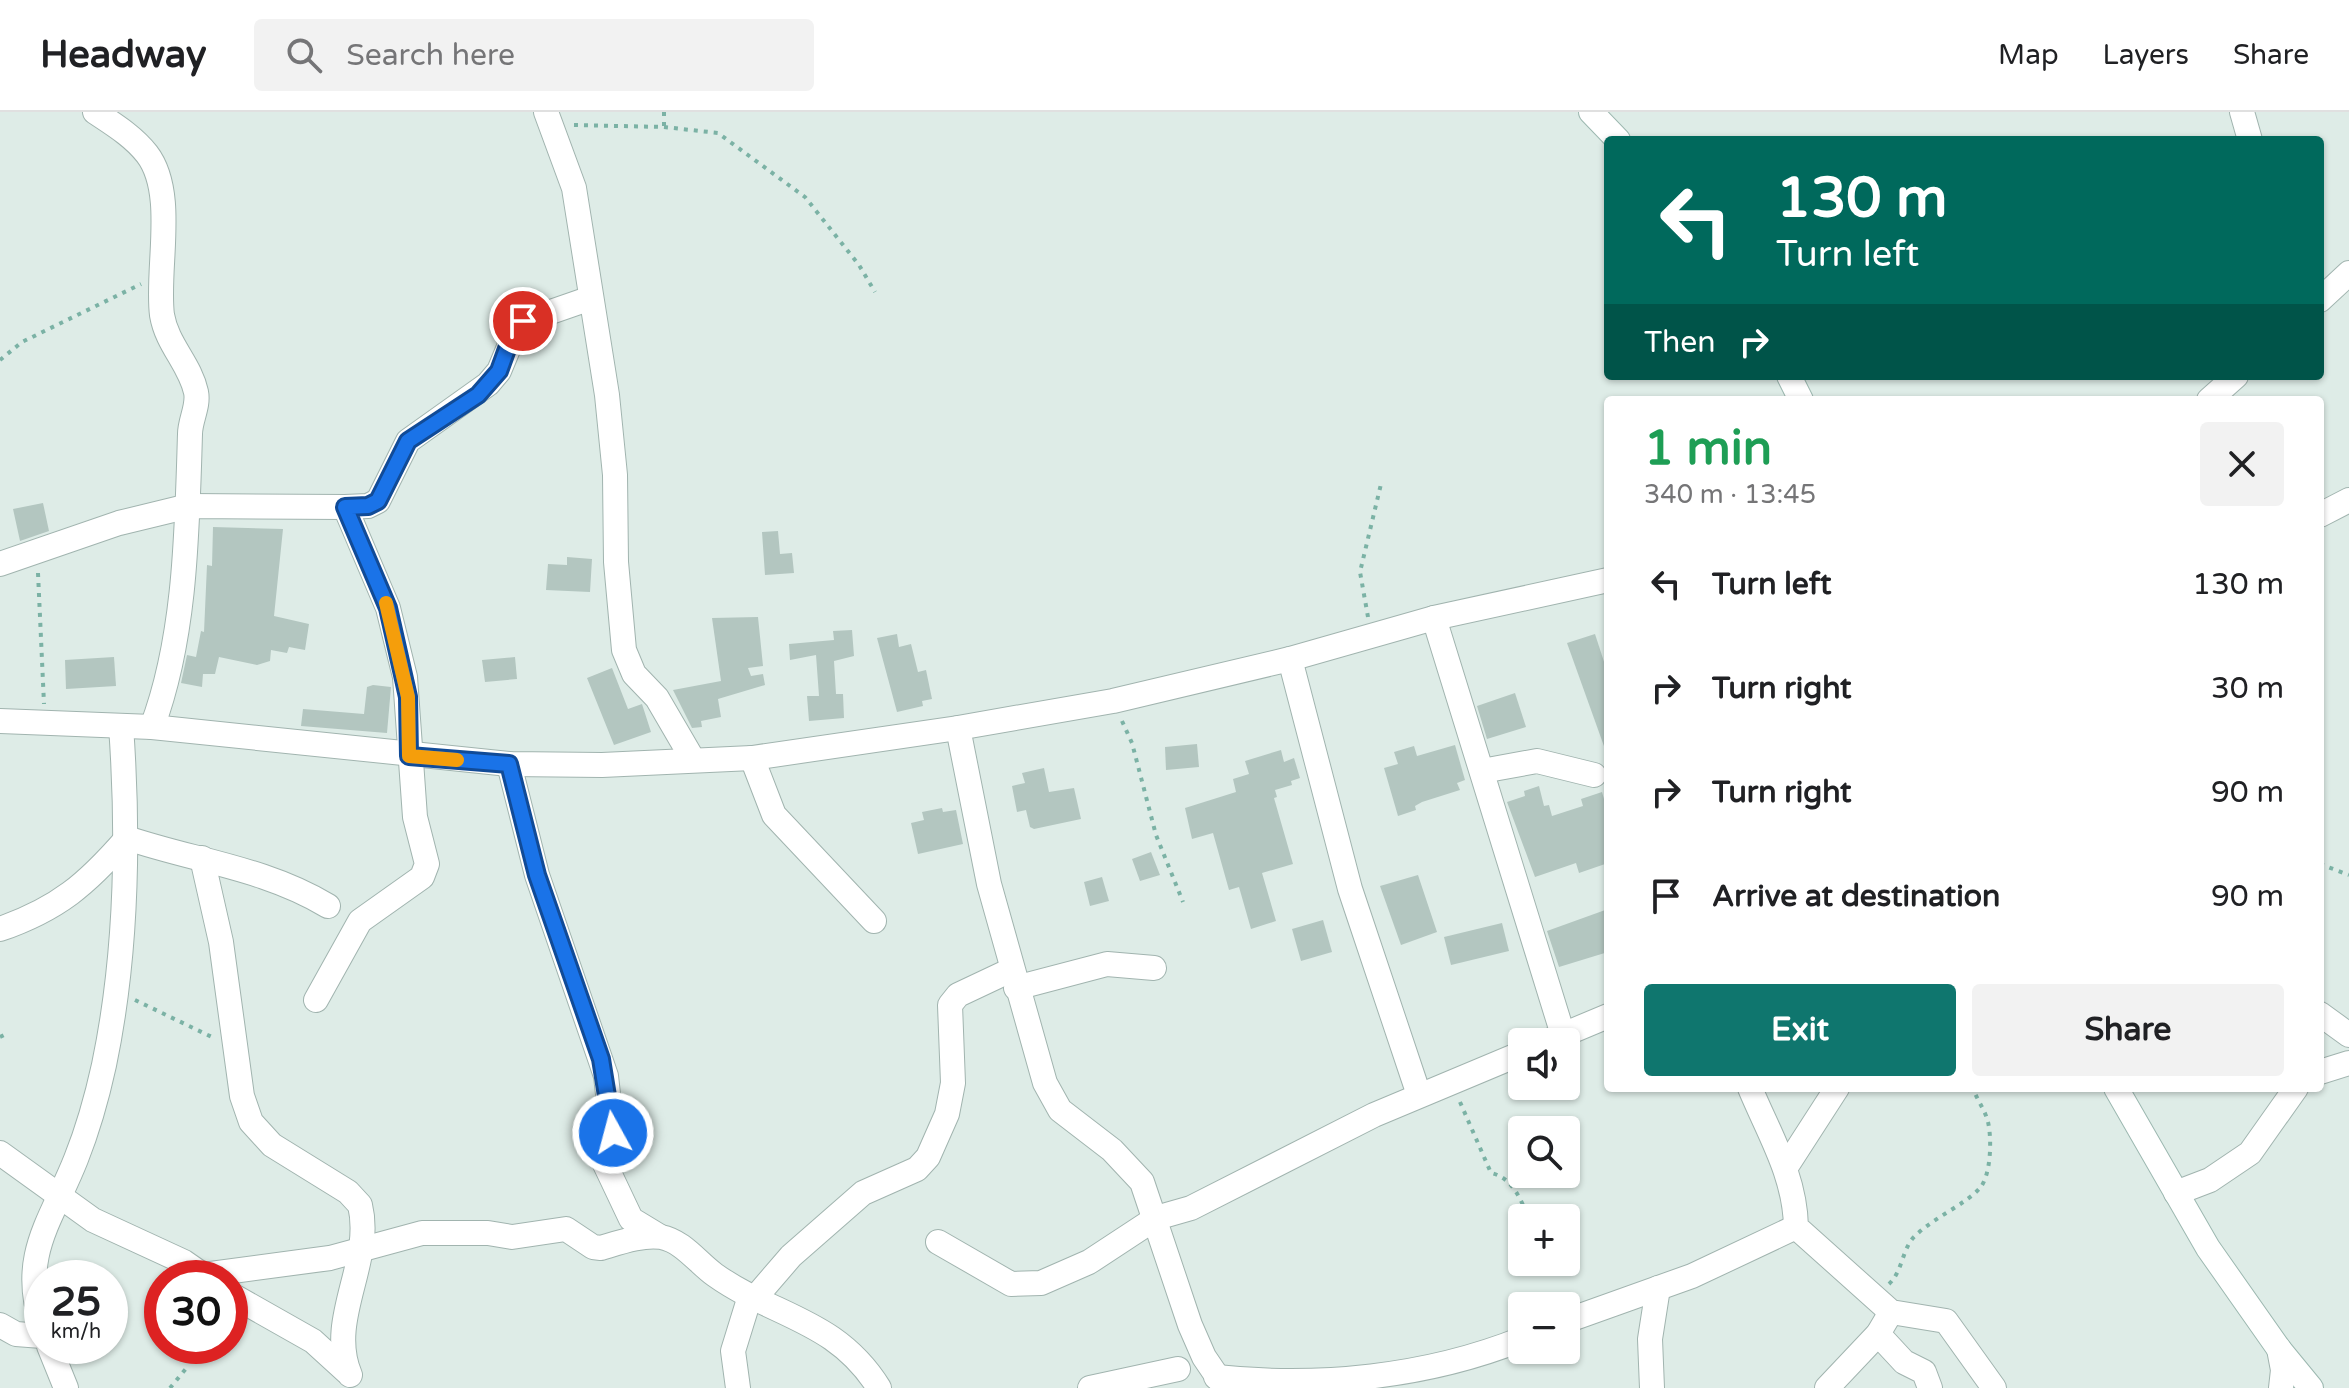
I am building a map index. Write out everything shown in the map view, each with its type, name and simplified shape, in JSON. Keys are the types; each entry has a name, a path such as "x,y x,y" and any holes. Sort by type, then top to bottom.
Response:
{"street":[{"path":"95,112 133,140 152,163 161,199 161,305 167,336 197,395 190,428 189,506 174,646 152,727"},
{"path":"1591,112 1614,136"},
{"path":"2242,112 2249,136"},
{"path":"549,118 574,188 591,298 615,475 616,562 624,650 634,674 657,698 692,758"},
{"path":"2324,296 2349,273"},
{"path":"0,564 130,520 189,506 368,506 378,501 408,441 478,395 499,371 519,323 591,298"},
{"path":"2214,396 2232,380"},
{"path":"2324,513 2349,500"},
{"path":"316,1000 360,921 427,872 415,817 409,756 408,697 388,608 345,507"},
{"path":"0,721 152,727 509,764 602,765 692,758 752,758 958,728 1113,701 1290,659 1434,618 1604,581"},
{"path":"1434,618 1482,771 1552,1028"},
{"path":"1290,659 1350,889 1419,1095"},
{"path":"36,1260 45,1222 60,1197 97,1096 114,988 127,838 121,726"},
{"path":"958,728 974,816 1013,979 1036,1058 1060,1110 1130,1166 1142,1182 1190,1325 1220,1382 1306,1386 1379,1377 1471,1359 1508,1344"},
{"path":"752,758 774,815 874,921"},
{"path":"1482,771 1537,761 1594,775"},
{"path":"509,764 537,875 606,1076 613,1139 604,1154 604,1162 631,1219 680,1246 713,1274 752,1297 806,1320 827,1334 879,1388"},
{"path":"127,838 281,881 328,906"},
{"path":"0,929 35,917 77,892 127,838"},
{"path":"202,858 210,882 238,1047 242,1096 251,1122 272,1145 358,1201 362,1216 361,1249 343,1332 344,1360 353,1382"},
{"path":"738,1388 733,1364 734,1343 752,1297 791,1256 863,1193 917,1169 928,1157 947,1114 953,1083 950,1005 970,988 1013,979 1107,964 1154,968"},
{"path":"2324,1017 2349,1035"},
{"path":"1579,1028 1604,1018"},
{"path":"938,1242 1011,1284 1032,1286 1089,1262 1156,1218 1191,1208 1314,1144 1419,1095 1508,1059"},
{"path":"2324,1071 2349,1063"},
{"path":"1752,1092 1786,1167 1793,1190 1796,1227 1891,1312 1946,1321 1994,1388"},
{"path":"1786,1167 1834,1092"},
{"path":"2118,1092 2208,1248 2279,1349 2311,1388"},
{"path":"2176,1193 2210,1180 2250,1153 2293,1092"},
{"path":"0,1153 110,1229 180,1260"},
{"path":"1580,1316 1658,1288 1796,1227"},
{"path":"248,1270 330,1258 422,1233 512,1237 566,1229 593,1247 601,1248 659,1236"},
{"path":"1652,1388 1650,1339 1658,1288"},
{"path":"248,1304 313,1341 353,1382"},
{"path":"1827,1388 1878,1334 1891,1312"},
{"path":"0,1325 16,1334 24,1335"},
{"path":"1090,1388 1176,1379 1190,1325"},
{"path":"1878,1334 1904,1362 1924,1372 1930,1388"},
{"path":"2279,1349 2283,1370 2281,1388"},
{"path":"56,1364 66,1388"}],"path":[{"path":"664,112 664,127"},
{"path":"549,118 718,133 754,156 805,197 859,265 875,292"},
{"path":"0,360 22,342 59,326 124,290 162,276"},
{"path":"1374,633 1363,601 1360,572 1381,484"},
{"path":"37,551 45,723"},
{"path":"1113,701 1132,743 1156,835 1183,902"},
{"path":"2324,866 2349,875"},
{"path":"114,988 196,1031 238,1047"},
{"path":"1452,1081 1491,1173 1501,1175 1514,1188 1522,1204"},
{"path":"1869,1295 1892,1281 1911,1239 1934,1218 1980,1188 1987,1171 1989,1132 1974,1092"},
{"path":"170,1388 189,1365"}],"building":[{"path":"43,503 49,531 20,541 13,509"},
{"path":"213,527 283,529 274,616 309,624 305,650 289,647 287,653 271,650 270,661 257,665 219,657 215,674 203,674 202,687 181,683 187,655 196,657 201,631 204,632 207,565 212,566"},
{"path":"778,531 780,554 792,553 794,573 765,575 762,532"},
{"path":"567,557 592,559 590,592 546,590 548,564 567,565"},
{"path":"758,617 763,666 748,668 751,676 763,674 765,685 718,699 721,717 701,721 702,727 692,728 673,690 721,681 712,618"},
{"path":"852,630 854,656 834,661 836,694 843,694 844,718 809,721 807,696 819,696 816,655 790,660 789,644 834,640 833,631"},
{"path":"897,634 899,647 911,644 918,672 926,670 932,699 922,701 923,706 897,712 877,638"},
{"path":"1595,634 1604,662 1604,746 1567,643"},
{"path":"114,657 116,686 66,689 65,660"},
{"path":"515,657 517,679 485,682 482,660"},
{"path":"612,668 628,709 642,704 651,732 614,745 587,678"},
{"path":"367,687 391,687 387,733 301,726 303,709 364,714"},
{"path":"1515,693 1526,727 1487,739 1477,706"},
{"path":"1197,744 1199,767 1166,770 1165,747"},
{"path":"1455,745 1465,780 1457,783 1460,790 1422,802 1415,806 1416,810 1398,816 1384,768 1398,764 1394,752 1414,746 1417,756"},
{"path":"1281,750 1284,762 1294,758 1300,778 1291,781 1292,785 1275,790 1277,797 1274,798 1293,864 1262,873 1276,921 1251,929 1239,887 1229,890 1213,833 1192,839 1185,808 1236,792 1233,779 1249,774 1245,761"},
{"path":"1044,768 1049,792 1074,788 1081,819 1034,829 1030,827 1026,810 1017,812 1012,786 1025,783 1022,773"},
{"path":"1539,786 1544,806 1549,805 1552,816 1583,806 1581,799 1602,792 1604,864 1579,873 1576,863 1535,877 1507,802 1525,796 1524,791"},
{"path":"942,808 943,812 956,810 963,844 918,854 911,823 924,820 922,812"},
{"path":"1151,852 1160,875 1140,881 1132,859"},
{"path":"1418,875 1437,932 1401,945 1380,886"},
{"path":"1102,877 1109,901 1090,906 1084,882"},
{"path":"1604,910 1604,953 1559,967 1547,931"},
{"path":"1323,920 1332,952 1301,961 1292,929"},
{"path":"1502,923 1509,951 1451,965 1444,937"}],"slow traffic":[{"path":"386,603 405,677 409,756 457,760"}],"route":[{"path":"523,321 515,327 499,371 478,395 408,441 378,501 368,506 345,507 388,608 408,697 409,756 509,764 537,875 606,1076 613,1133"}]}
